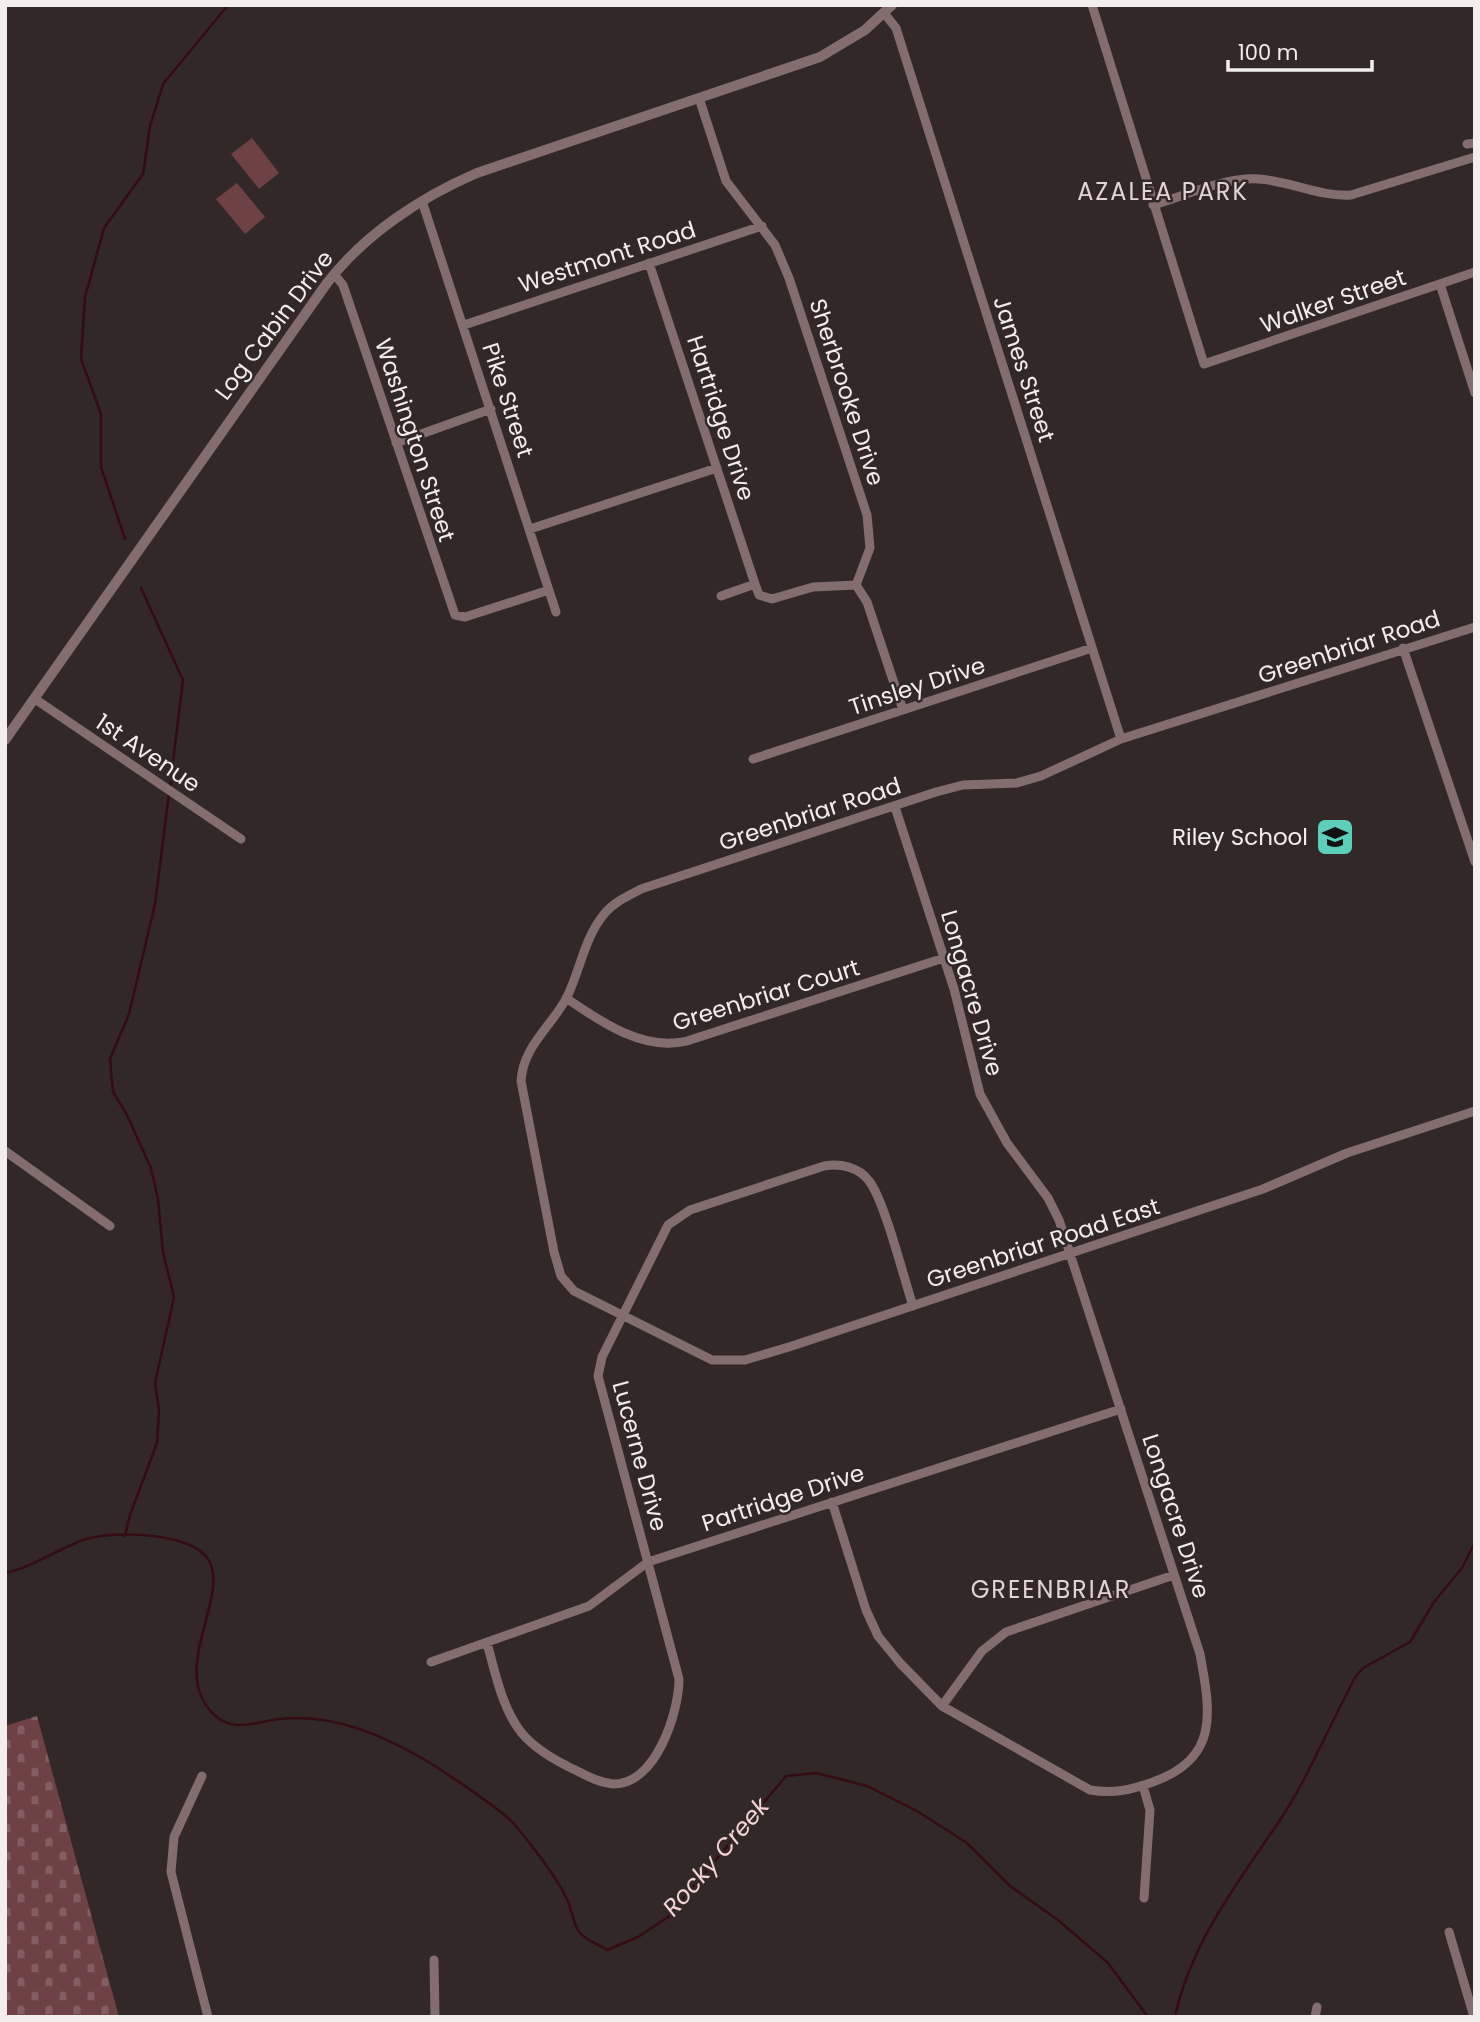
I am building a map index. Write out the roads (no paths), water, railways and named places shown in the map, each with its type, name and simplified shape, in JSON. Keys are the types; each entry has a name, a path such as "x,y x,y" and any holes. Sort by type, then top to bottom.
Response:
{"street":[{"path":"1092,5 1153,205 1240,178 1262,179 1329,194 1351,195 1473,158"},
{"name":"Log Cabin Drive","path":"5,740 334,274 377,233 422,201 477,173 820,57 865,30 888,9"},
{"name":"James Street","path":"888,9 1121,739"},
{"name":"Sherbrooke Drive","path":"699,98 726,181 775,245 789,278 867,515 870,548 856,585"},
{"name":"Pike Street","path":"422,201 556,612"},
{"name":"Walker Street","path":"1153,205 1205,364 1475,272"},
{"name":"Westmont Road","path":"464,325 762,226"},
{"name":"Hartridge Drive","path":"649,264 755,584"},
{"name":"Washington Street","path":"334,274 342,285 452,612 459,618 549,590"},
{"path":"1440,284 1475,393"},
{"path":"396,443 491,409"},
{"path":"530,529 717,468"},
{"path":"721,596 755,584 759,594 772,599 813,587 856,585 867,603 903,710"},
{"name":"Greenbriar Road","path":"623,1317 574,1291 561,1276 523,1103 522,1066 534,1043 566,998 586,942 613,904 641,889 963,785 1017,783 1041,776 1121,739 1475,627"},
{"name":"Tinsley Drive","path":"753,759 1092,648"},
{"path":"1403,649 1475,862"},
{"name":"1st Avenue","path":"35,699 241,839"},
{"name":"Longacre Drive","path":"832,1502 878,1636 942,1706 1090,1790 1112,1794 1143,1786 1173,1775 1198,1754 1207,1731 1206,1685 1200,1654 1054,1206 988,1112 944,958 895,807"},
{"name":"Greenbriar Court","path":"566,998 615,1028 665,1046 944,958"},
{"name":"Greenbriar Road East","path":"623,1317 712,1360 745,1360 1071,1255 1263,1189 1347,1153 1475,1111"},
{"path":"5,1150 110,1226"},
{"name":"Lucerne Drive","path":"487,1643 508,1710 519,1730 531,1743 599,1782 616,1784 634,1779 647,1767 660,1746 679,1702 679,1679 598,1376 602,1357 668,1225 676,1218 690,1210 833,1164 855,1170 874,1188 913,1306"},
{"name":"Partridge Drive","path":"431,1662 589,1606 648,1562 1121,1409"},
{"path":"942,1706 982,1651 1006,1632 1174,1576"},
{"path":"202,1776 174,1837 171,1872 173,1889 208,2017"},
{"path":"1143,1786 1150,1810 1144,1898"},
{"path":"1450,1932 1474,2017"},
{"path":"434,1960 435,2017"}],"waterway":[{"path":"125,539 101,467 101,414 81,359 85,297 104,228 143,174 150,126 163,84 228,5"},
{"path":"141,588 183,680 170,787"},
{"path":"125,1536 130,1515 157,1443 159,1410 155,1383 174,1297 163,1252 158,1199 151,1168 126,1113 113,1092 110,1059 129,1014 155,904 169,794"},
{"name":"Rocky Creek","path":"5,1573 25,1567 83,1540 112,1535 168,1538 199,1550 208,1559 213,1575 212,1593 197,1659 197,1680 203,1700 218,1718 240,1725 280,1719 318,1719 374,1734 425,1760 487,1801 515,1825 562,1889 580,1933 607,1950 638,1937 668,1917 786,1776 816,1773 867,1786 917,1811 967,1843 1010,1886 1058,1920 1108,1963 1148,2017"},
{"path":"1175,2017 1182,1990 1204,1939 1231,1892 1289,1805 1356,1676 1363,1668 1410,1642 1434,1602 1462,1568 1475,1542"}],"place":[{"name":"Riley School","path":"1335,837"}],"district":[{"name":"AZALEA PARK","path":"1163,192"},
{"name":"GREENBRIAR","path":"1051,1590"}]}
